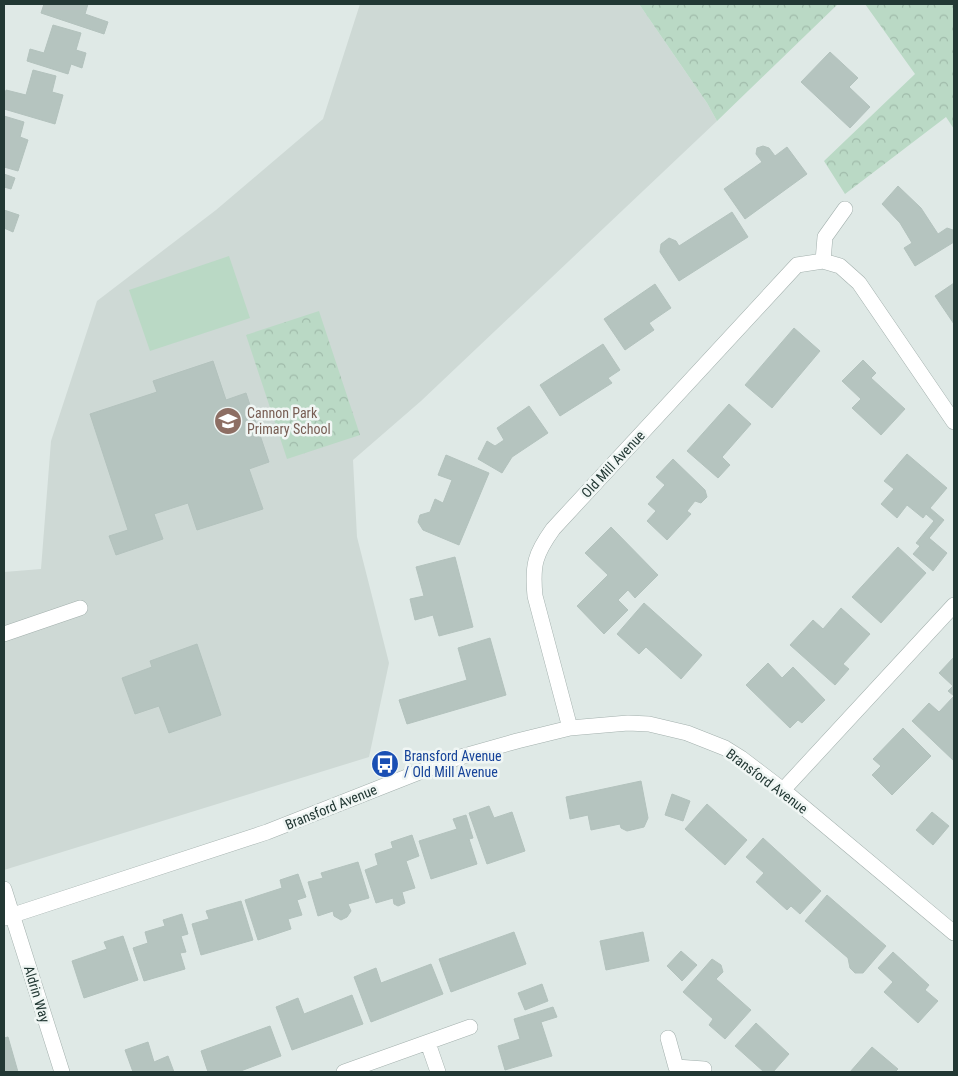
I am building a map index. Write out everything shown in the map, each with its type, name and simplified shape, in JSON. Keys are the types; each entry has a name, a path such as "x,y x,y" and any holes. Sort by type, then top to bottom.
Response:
{"street":[{"path":"846,209 825,237 823,261 840,266 859,282 954,422"},
{"name":"Old Mill Avenue","path":"570,728 535,596 533,574 540,548 553,529 796,265 823,261"},
{"path":"783,790 954,605"},
{"path":"4,634 80,608"},
{"name":"Bransford Avenue","path":"8,917 267,832 450,760 570,728 628,723 649,724 687,733 725,748 741,758 783,790 954,933"},
{"name":"Aldrin Way","path":"4,889 8,917 62,1072"},
{"path":"344,1072 470,1027"},
{"path":"668,1038 674,1070 704,1069"},
{"path":"428,1043 438,1072"}],"shaded area":[{"name":"Cannon Park Primary School","path":"360,4 639,4 707,103 717,121 421,401 353,460 357,537 389,663 369,757 4,870 4,572 41,569 51,441 97,301 216,210 323,119"}],"green space":[{"path":"639,4 838,4 717,121 707,103"},
{"path":"865,4 954,4 954,129 946,117 845,194 824,161 915,74"},
{"path":"229,256 250,318 150,351 129,290"},
{"path":"319,311 360,435 287,459 246,335"}],"building":[{"path":"44,4 88,4 85,14 108,22 104,34 41,13"},
{"path":"53,25 81,33 76,50 86,53 82,68 71,64 68,74 27,61 30,49 44,53"},
{"path":"830,52 858,78 849,87 870,107 850,128 801,82"},
{"path":"33,70 56,76 52,92 63,95 55,124 4,109 6,90 26,95"},
{"path":"4,116 24,122 20,137 28,140 18,171 4,167"},
{"path":"763,146 769,148 775,156 787,147 807,174 745,219 724,189 762,162 756,154 757,148"},
{"path":"4,174 15,178 11,189 4,187"},
{"path":"898,186 921,208 938,234 947,228 953,230 954,234 954,242 915,266 904,248 912,243 900,223 882,204"},
{"path":"4,210 19,215 13,232 4,228"},
{"path":"732,212 748,237 679,281 660,252 661,244 669,238 676,241 679,246"},
{"path":"954,283 954,324 935,296"},
{"path":"655,284 671,308 649,323 654,330 625,350 604,319"},
{"path":"794,328 820,351 772,408 745,385"},
{"path":"603,344 620,370 608,378 612,383 560,416 540,385"},
{"path":"863,360 876,373 871,378 905,409 881,435 852,408 861,399 842,381"},
{"path":"213,361 226,400 246,393 269,462 249,469 263,509 197,530 188,503 154,514 163,539 116,555 109,536 128,530 90,414 157,392 153,381"},
{"path":"729,404 751,424 722,457 730,465 718,478 687,451"},
{"path":"529,406 548,433 512,457 502,473 478,459 487,441 495,446 504,440 497,428"},
{"path":"907,454 947,488 930,508 944,520 929,538 947,553 933,571 913,554 920,546 916,543 934,521 926,514 923,518 907,505 897,518 881,504 894,489 884,481"},
{"path":"446,455 489,473 459,545 423,530 418,522 420,515 430,512 435,499 443,503 452,480 438,475"},
{"path":"673,459 705,490 707,497 701,503 695,501 687,511 691,514 667,540 647,521 656,511 648,504 665,485 656,477"},
{"path":"611,527 658,575 635,598 628,590 618,600 628,610 604,634 577,606 608,575 585,553"},
{"path":"898,547 926,573 881,623 852,597"},
{"path":"455,557 473,627 439,636 433,615 415,620 410,599 424,596 416,567"},
{"path":"644,603 702,655 681,679 646,647 639,654 617,634"},
{"path":"841,608 870,634 843,664 849,669 835,685 790,645 813,620 823,629"},
{"path":"490,638 506,695 407,724 399,700 467,680 458,648"},
{"path":"197,644 221,715 169,733 159,706 135,714 122,678 152,667 150,661"},
{"path":"954,657 954,696 948,691 953,686 939,673"},
{"path":"768,663 782,678 793,667 825,700 802,723 798,720 790,728 746,685"},
{"path":"954,696 954,761 912,721 929,703 939,712"},
{"path":"903,728 931,756 892,795 872,775 881,766 873,759"},
{"path":"641,781 648,818 644,827 627,831 621,828 620,824 591,830 588,815 570,819 566,797"},
{"path":"672,794 690,801 683,821 665,815"},
{"path":"707,804 747,840 725,865 685,829"},
{"path":"489,806 494,818 512,812 525,851 487,864 469,813"},
{"path":"932,812 949,826 933,845 916,830"},
{"path":"466,815 473,838 469,839 477,864 431,879 419,841 457,829 453,819"},
{"path":"412,835 419,856 406,861 415,888 402,892 405,903 398,906 394,904 393,898 376,903 365,870 378,865 375,854 393,848 391,842"},
{"path":"763,838 821,891 800,914 791,906 787,910 756,882 764,873 746,857"},
{"path":"358,862 369,898 348,904 351,911 347,917 341,920 334,916 333,911 318,916 308,882 323,878 321,873"},
{"path":"298,874 306,897 297,900 302,915 288,919 291,929 258,940 245,900 282,888 280,880"},
{"path":"827,895 886,946 863,973 855,973 850,968 848,958 805,921"},
{"path":"241,901 253,940 201,955 192,924 209,919 206,911"},
{"path":"182,914 188,934 181,936 186,952 180,953 185,969 144,981 133,948 148,943 145,932 165,926 163,920"},
{"path":"514,932 526,964 451,992 439,959"},
{"path":"643,932 649,961 606,970 600,941"},
{"path":"123,936 138,980 84,998 72,961 107,949 104,942"},
{"path":"681,951 697,965 682,981 667,966"},
{"path":"893,952 929,985 925,990 938,1001 918,1023 884,992 893,982 878,968"},
{"path":"712,959 721,965 723,972 716,979 751,1010 725,1039 709,1025 713,1019 683,992"},
{"path":"431,964 443,994 371,1022 354,977 376,968 381,983"},
{"path":"542,984 548,1001 525,1010 518,993"},
{"path":"352,995 363,1024 292,1050 276,1007 298,998 304,1014"},
{"path":"553,1007 557,1017 541,1022 552,1056 505,1070 498,1046 520,1039 514,1019"},
{"path":"756,1023 789,1054 773,1072 764,1072 735,1046"},
{"path":"270,1026 281,1056 238,1072 208,1072 201,1051"},
{"path":"8,1037 18,1072 4,1072 4,1038"},
{"path":"148,1042 154,1062 168,1056 174,1072 133,1072 125,1050"},
{"path":"872,1047 898,1069 895,1072 850,1072"}],"place":[{"name":"Cannon Park Primary School","path":"228,421"},
{"name":"Bransford Avenue / Old Mill Avenue","path":"385,764"}]}
